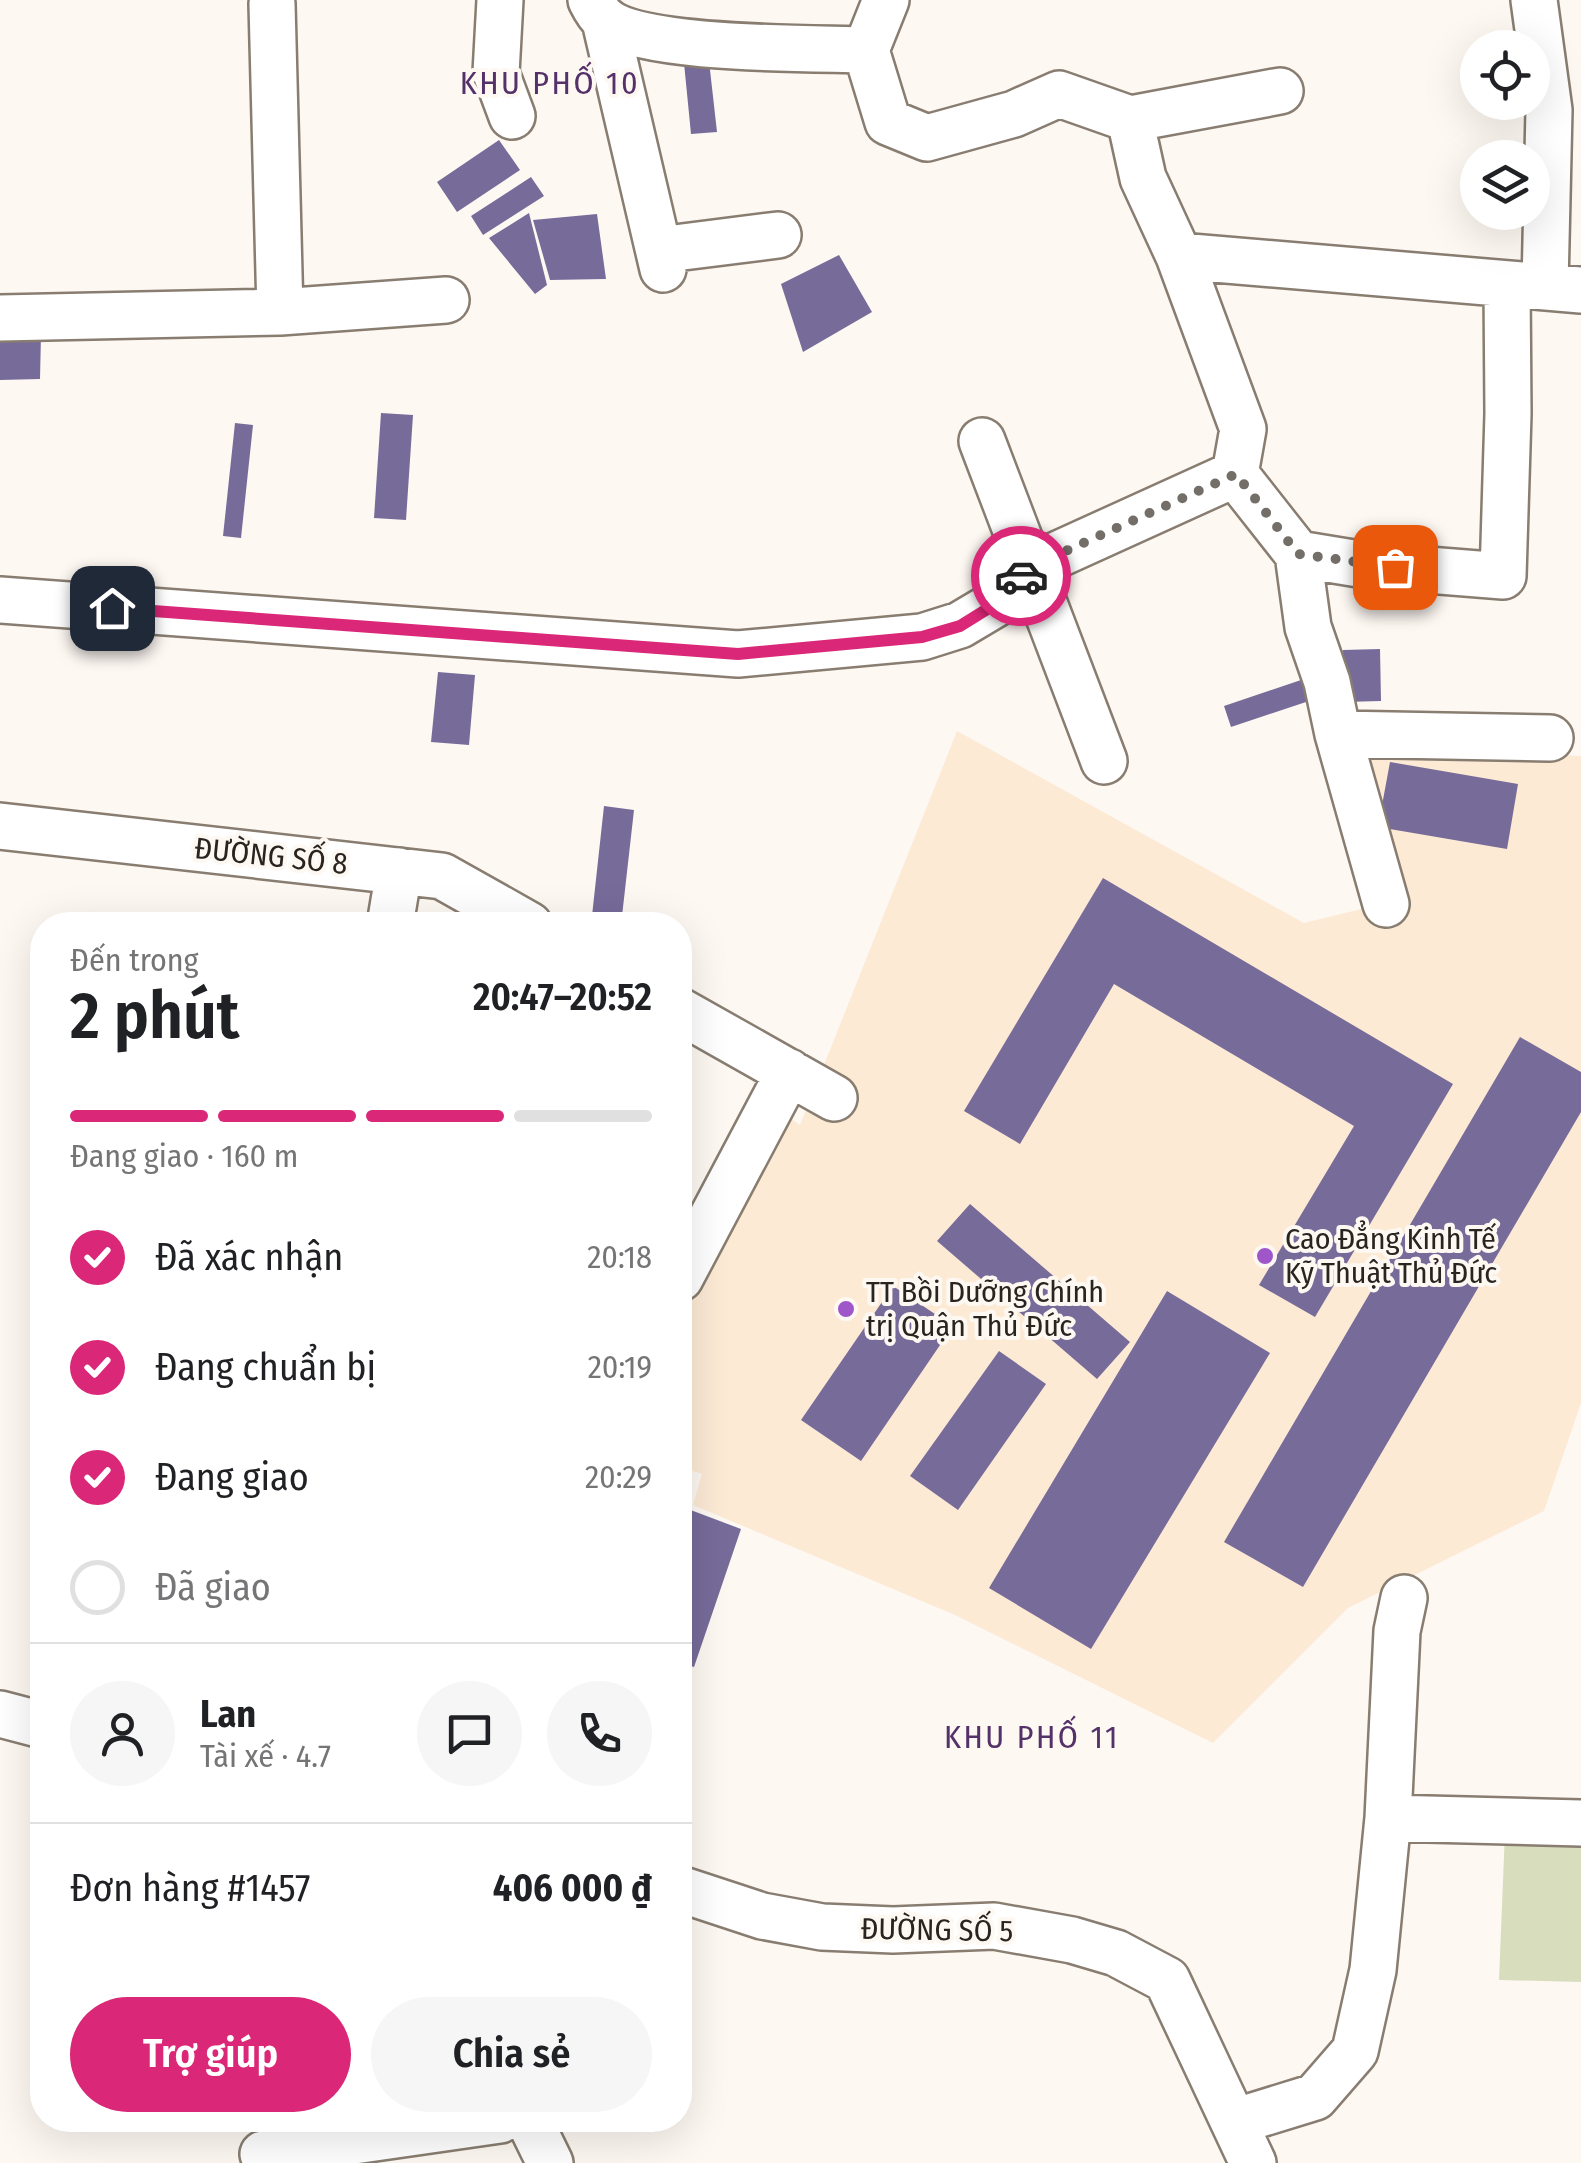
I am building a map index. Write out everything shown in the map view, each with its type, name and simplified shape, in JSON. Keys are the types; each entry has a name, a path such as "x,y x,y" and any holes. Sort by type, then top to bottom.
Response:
{"street":[{"path":"500,0 496,73 512,116"},
{"path":"886,0 866,50 888,122 927,138 1014,114 1060,94 1130,119 1280,92"},
{"path":"1298,554 1502,576 1508,414 1544,286 1549,110 1534,0"},
{"path":"272,4 280,312"},
{"path":"598,10 652,38 866,50"},
{"path":"598,10 661,259 778,235"},
{"path":"1130,119 1143,178 1179,256 1243,429 1236,474 1298,554 1308,626 1327,682 1386,904"},
{"path":"1179,256 1544,286"},
{"path":"0,318 280,312 446,300"},
{"path":"982,441 1104,761"},
{"path":"0,600 738,654 922,637 960,626 997,603 1028,568 1236,474"},
{"path":"1338,734 1550,738"},
{"name":"ĐƯỜNG SỐ 8","path":"0,826 442,876 506,912"},
{"path":"392,912 399,870"},
{"path":"692,1017 834,1098"},
{"path":"692,1255 789,1072"},
{"path":"1234,2122 1315,2097 1356,2051 1374,1970 1388,1818 1397,1631 1404,1598"},
{"path":"0,1714 30,1722"},
{"path":"1388,1818 1581,1823"},
{"name":"ĐƯỜNG SỐ 5","path":"692,1893 762,1916 822,1928 994,1926 1072,1940 1116,1953 1167,1980 1254,2163"},
{"path":"263,2154 416,2132"},
{"path":"534,2132 550,2163"}],"shaded area":[{"name":"Cao Đẳng Kinh Tế Kỹ Thuật Thủ Đức","path":"957,731 1304,923 1386,903 1344,744 1581,756 1581,1403 1544,1511 1348,1608 1213,1743 955,1615 693,1505 702,1474 692,1471 692,1215 767,1101 800,1125"}],"green space":[{"path":"1505,1831 1581,1836 1581,1982 1499,1980"}],"building":[{"path":"709,61 717,132 691,134 684,63"},
{"path":"499,140 520,170 457,212 437,182"},
{"path":"531,177 544,196 483,235 471,216"},
{"path":"529,213 547,285 535,294 489,238"},
{"path":"597,214 606,279 550,280 533,220"},
{"path":"839,255 872,312 803,352 781,284"},
{"path":"0,334 41,334 40,379 0,380"},
{"path":"381,413 413,415 406,520 374,518"},
{"path":"235,423 253,425 241,538 223,536"},
{"path":"1380,649 1381,701 1344,702 1343,650"},
{"path":"438,672 475,675 469,745 431,742"},
{"path":"1301,680 1309,701 1231,727 1224,706"},
{"path":"1390,762 1518,784 1507,849 1378,827"},
{"path":"604,806 634,810 622,912 592,912"},
{"path":"1103,878 1453,1084 1315,1317 1259,1285 1354,1126 1114,984 1020,1144 964,1111"},
{"path":"1520,1037 1581,1072 1581,1112 1303,1587 1224,1542"},
{"path":"970,1204 1130,1342 1097,1379 937,1241"},
{"path":"893,1286 953,1326 861,1461 801,1420"},
{"path":"1167,1291 1270,1353 1091,1649 989,1588"},
{"path":"999,1351 1046,1384 958,1510 910,1476"},
{"path":"692,1511 741,1529 692,1666"}],"way so far":[{"path":"1021,576 1028,568 1236,474 1298,554 1395,567"}],"place":[{"name":"Cao Đẳng Kinh Tế Kỹ Thuật Thủ Đức","path":"1265,1256"},
{"name":"TT Bồi Dưỡng Chính trị Quận Thủ Đức","path":"846,1309"}],"district":[{"name":"KHU PHỐ 10","path":"550,83"},
{"name":"KHU PHỐ 11","path":"1032,1737"}],"route":[{"path":"112,608 738,654 922,637 960,626 997,603 1021,576"}]}
